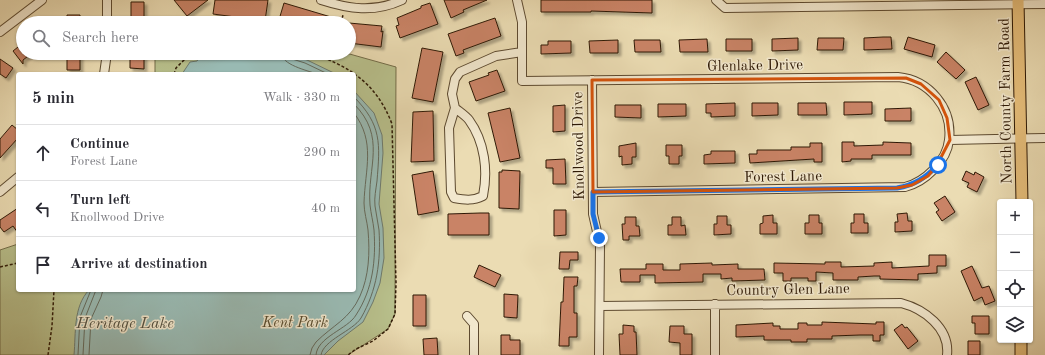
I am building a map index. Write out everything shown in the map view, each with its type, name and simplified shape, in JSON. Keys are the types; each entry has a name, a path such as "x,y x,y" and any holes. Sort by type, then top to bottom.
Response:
{"main road":[{"name":"North County Farm Road","path":"1018,2 1022,138 1022,199"},
{"path":"1021,343 1021,355"}],"street":[{"path":"21,16 42,0"},
{"path":"107,0 107,16"},
{"path":"321,0 344,7 373,8 402,0"},
{"path":"455,108 469,120 483,152 485,174 483,196 467,200 454,198 451,192 449,128 455,108 452,89 460,72 496,56 522,52 522,22 517,0"},
{"path":"716,0 725,8 952,2 1018,2 1045,4"},
{"path":"0,32 16,20"},
{"name":"Glenlake Drive","path":"522,52 522,81 906,78 921,84 931,91 939,100 947,118 950,140"},
{"path":"104,72 106,60"},
{"name":"Knollwood Drive","path":"592,80 593,214 600,245 599,355"},
{"path":"950,140 1045,138"},
{"name":"Forest Lane","path":"593,192 897,188 912,185 928,176 938,165 950,140"},
{"path":"0,192 16,179"},
{"name":"Country Glen Lane","path":"600,306 901,303 916,308 933,319 946,341 948,348 947,355"},
{"path":"715,304 715,355"},
{"path":"467,316 474,324 474,355"}],"path":[{"path":"342,16 344,7"},
{"path":"175,72 176,68 184,60"},
{"path":"332,60 353,72"},
{"path":"348,355 356,349 373,341 388,329 394,314 392,124 386,107 371,88 356,74"},
{"path":"0,267 16,263"},
{"path":"48,355 52,326 54,292"}],"highlighted area":[{"path":"906,78 921,84 939,100 947,118 950,140 937,165 928,176 912,185 897,188 593,192 592,80"}],"green space":[{"name":"Heritage Lake","path":"356,56 396,67 395,314 388,329 348,355 0,355 0,250 16,245 16,292 356,292 356,72 155,72 155,60 356,60"}],"water":[{"path":"307,60 332,72 183,72 190,62"},
{"name":"Heritage Lake","path":"356,93 374,113 382,135 383,153 379,204 383,228 384,258 380,283 363,322 338,341 324,355 74,355 76,321 80,304 88,292 356,292"}],"building":[{"path":"174,0 208,0 187,16"},
{"path":"215,0 268,0 266,16 228,16 213,14"},
{"path":"444,0 487,0 463,10 464,12 451,18"},
{"path":"541,0 652,0 652,13 591,11 541,12"},
{"path":"131,2 144,2 144,16 131,16"},
{"path":"284,3 328,16 280,16"},
{"path":"430,3 438,24 400,38 396,26 399,25 397,18"},
{"path":"67,15 80,15 80,16"},
{"path":"495,18 501,36 463,50 464,53 456,56 448,34"},
{"path":"356,24 382,26 381,32 383,31 381,47 356,44"},
{"path":"891,37 892,49 864,50 864,38"},
{"path":"908,37 935,45 932,57 904,49"},
{"path":"798,38 798,50 772,51 772,39"},
{"path":"818,38 844,38 843,50 817,50"},
{"path":"707,39 708,52 680,52 679,40"},
{"path":"726,39 752,39 752,51 726,51"},
{"path":"618,40 618,53 590,53 589,41"},
{"path":"634,40 660,40 661,52 635,52"},
{"path":"548,41 571,41 571,53 541,54 541,45 548,45"},
{"path":"422,48 443,52 433,102 412,98"},
{"path":"946,52 965,70 956,79 937,62"},
{"path":"0,59 13,68 6,78 0,74"},
{"path":"67,60 80,60 80,70 67,70"},
{"path":"130,60 144,60 144,69 130,68"},
{"path":"497,70 505,91 476,101 469,82 489,75 488,73"},
{"path":"976,77 989,105 978,110 965,82"},
{"path":"844,102 872,102 872,114 844,115"},
{"path":"735,103 735,116 711,117 711,113 706,113 706,104"},
{"path":"752,103 778,103 778,115 752,116"},
{"path":"798,103 826,103 827,115 798,115"},
{"path":"658,104 686,104 686,116 658,117"},
{"path":"565,105 565,131 553,132 553,106"},
{"path":"615,105 641,105 641,118 615,117"},
{"path":"510,108 520,158 500,162 488,113"},
{"path":"911,108 911,121 885,121 885,109"},
{"path":"433,111 434,161 411,162 413,112"},
{"path":"12,125 16,128 16,140 0,158 0,139"},
{"path":"842,142 854,142 854,146 883,145 883,142 911,143 911,155 872,155 872,159 851,159 851,161 842,162"},
{"path":"636,143 636,157 632,157 632,164 622,165 622,156 619,157 619,146"},
{"path":"810,143 822,143 822,162 814,162 814,159 750,163 749,154 757,154 757,150 791,150 791,147 810,147"},
{"path":"666,145 682,145 682,156 679,156 679,164 669,164 669,156 666,156"},
{"path":"711,151 735,151 735,163 704,164 704,155 711,154"},
{"path":"565,159 566,184 553,184 553,168 546,168 546,160"},
{"path":"502,170 520,171 519,209 499,208 499,172 502,172"},
{"path":"433,171 439,211 418,215 412,175"},
{"path":"966,171 974,175 975,172 984,177 977,192 967,187 969,183 962,180"},
{"path":"945,196 955,212 942,221 936,212 939,210 934,203"},
{"path":"16,209 16,230 13,226 4,232 0,227 0,220"},
{"path":"554,210 566,210 566,235 554,236"},
{"path":"489,213 489,235 448,235 448,214"},
{"path":"907,213 908,221 912,221 912,231 895,232 895,222 898,222 897,214"},
{"path":"854,214 864,214 864,223 868,223 868,233 851,233 851,223 854,223"},
{"path":"773,215 773,223 777,223 777,234 760,234 760,224 763,223 763,216"},
{"path":"809,215 819,215 819,223 822,223 822,234 805,234 805,223 809,223"},
{"path":"717,216 727,216 727,225 731,225 731,234 714,235 714,224 717,224"},
{"path":"625,217 636,217 636,226 639,226 640,236 629,236 629,240 623,240 622,224 625,224"},
{"path":"672,217 681,217 681,226 685,225 686,235 668,235 668,225 672,225"},
{"path":"560,252 578,252 578,260 570,260 569,269 559,269"},
{"path":"929,255 946,255 946,266 937,266 937,273 918,274 918,280 880,279 880,276 874,276 858,277 858,280 833,280 833,273 816,272 816,281 808,281 808,278 791,278 791,281 783,281 783,273 774,273 774,263 825,264 825,262 841,262 841,267 874,266 874,263 892,262 892,268 929,266"},
{"path":"712,263 712,265 738,264 738,269 764,269 765,280 732,281 732,278 721,279 721,274 703,274 703,282 655,283 655,275 640,275 640,282 621,282 620,269 646,269 646,264 663,264 663,270 680,270 680,264"},
{"path":"479,265 501,275 495,287 474,277"},
{"path":"972,266 982,288 989,286 995,301 985,305 982,297 974,301 961,271"},
{"path":"564,277 578,277 577,286 574,286 574,313 577,313 577,337 569,337 569,346 559,346 561,302 563,302"},
{"path":"504,294 518,295 517,318 504,317"},
{"path":"413,295 426,295 426,326 413,326"},
{"path":"972,316 989,316 989,334 975,334 975,323 972,323"},
{"path":"822,322 876,324 876,322 884,322 884,335 880,335 880,341 873,341 873,335 860,335 832,336 832,339 807,339 807,342 791,342 791,340 764,340 764,336 736,337 736,325 773,323 773,326 780,326 780,329 798,329 798,323 807,323 807,325 822,325"},
{"path":"902,324 905,328 907,327 918,341 908,349 894,330"},
{"path":"623,325 634,326 634,332 636,332 637,355 620,355 619,334 623,334"},
{"path":"670,326 684,326 684,334 692,334 692,355 680,355 680,343 669,342"},
{"path":"501,335 510,335 510,340 520,340 520,355 501,355"},
{"path":"437,338 438,355 424,355 423,339"},
{"path":"968,341 980,341 980,355 968,355"}],"route":[{"path":"599,238 593,214 593,192 897,188 912,185 918,182 928,176 938,165"}],"park label":[{"name":"Kent Park","path":"295,322"}]}
